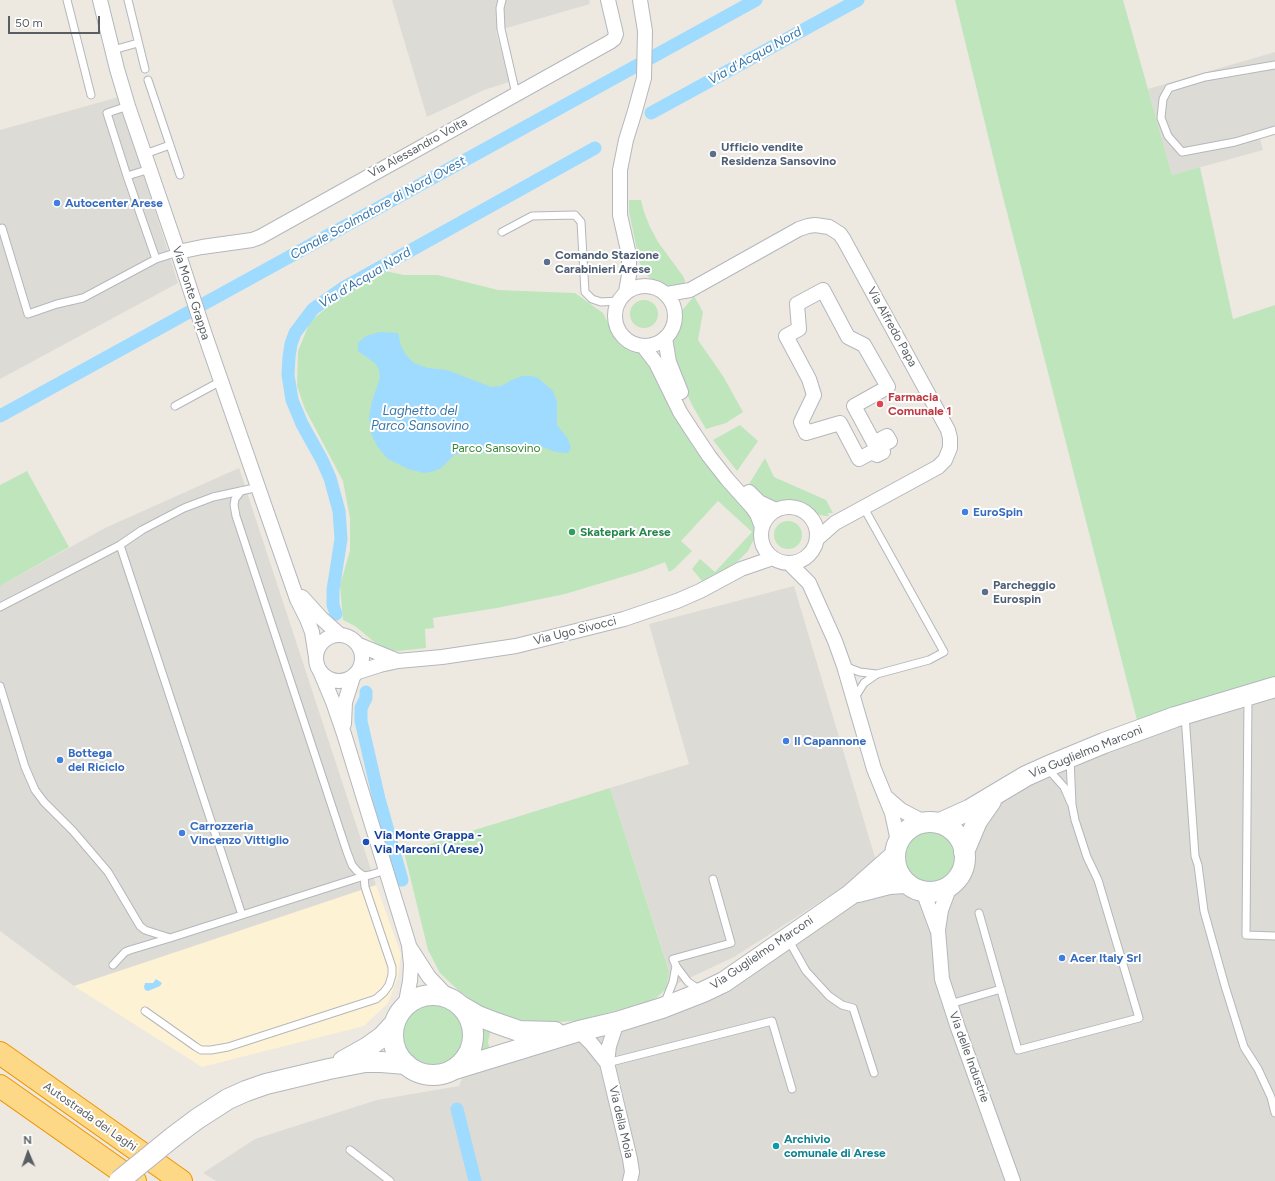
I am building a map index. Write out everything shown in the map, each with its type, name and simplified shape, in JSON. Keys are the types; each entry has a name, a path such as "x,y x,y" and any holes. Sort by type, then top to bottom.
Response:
{"highway":[{"name":"Autostrada dei Laghi","path":"0,1053 181,1181"},
{"path":"0,1086 135,1181"}],"street":[{"name":"Via Monte Grappa","path":"100,0 128,106 221,381 298,599 312,632 316,657"},
{"name":"Via Alessandro Volta","path":"178,252 252,240 260,237 614,39 616,34 608,0"},
{"path":"622,296 633,288 641,285 659,288 667,294 675,309 675,320 672,330 666,338 659,342 643,346 636,344 629,341 618,330 614,316 629,275 629,255 620,214 620,170 626,140 644,78 645,44 643,14 640,0"},
{"name":"Via Alfredo Papa","path":"667,294 690,290 799,229 808,226 815,225 828,227 840,234 844,240 941,416 950,438 948,454 945,460 938,467 834,523 818,538"},
{"path":"629,255 638,272 650,286"},
{"name":"Via Alfredo Papa","path":"675,309 690,290"},
{"path":"823,290 848,337 864,345 888,387 854,406 874,443 888,436 890,441 880,446 881,453 877,455 872,452 859,459 840,423 806,433 801,422 814,395 809,379 786,336 799,329 797,304 823,290"},
{"path":"666,338 669,362 674,376 706,437 754,498 776,510"},
{"path":"643,346 656,362 680,412 691,429 709,456 752,507 762,526"},
{"path":"785,507 794,507 810,515 815,521 818,538 814,550 810,556 804,560 790,564 784,563 773,558 765,550 762,544 761,536 762,526 770,514 776,510 785,507"},
{"path":"815,521 834,523"},
{"name":"Via Ugo Sivocci","path":"741,568 762,544"},
{"path":"809,583 810,556"},
{"name":"Via Ugo Sivocci","path":"355,675 380,665 398,661 442,657 516,646 624,619 677,601 712,585 741,568 773,558"},
{"path":"790,564 809,583 836,641 874,769 884,796 892,813 896,848 895,865 899,875 914,887 932,892 942,890 950,886 962,871 965,861 962,842 948,827 932,823 901,810 884,796"},
{"name":"Via Monte Grappa","path":"293,584 310,607 340,635"},
{"path":"344,734 345,702 355,675 362,666 363,659 359,645 351,638 340,635 326,639 321,644 316,657 317,664 333,702 344,734 409,945 411,965 410,981 405,1007"},
{"name":"Via Ugo Sivocci","path":"359,645 398,661"},
{"path":"320,671 325,676 339,682 355,675"},
{"name":"Via Guglielmo Marconi","path":"932,823 969,810 1026,776 1070,757 1136,731 1275,686"},
{"name":"Via Guglielmo Marconi","path":"964,852 977,821 986,806 999,792"},
{"path":"896,848 905,832 909,829 914,826 932,823"},
{"name":"Via Guglielmo Marconi","path":"455,1069 579,1031 616,1022 662,1008 724,982 850,895 896,848"},
{"name":"Via delle Industrie","path":"950,886 941,910 938,930 941,972 950,1004 1013,1181"},
{"name":"Via Guglielmo Marconi","path":"850,895 873,887 914,887"},
{"name":"Via delle Industrie","path":"914,887 938,930"},
{"path":"394,1024 394,1046 399,1056 406,1064 416,1071 429,1075 442,1074 455,1069 468,1054 473,1039 472,1024 467,1015 429,977 409,945"},
{"path":"329,1069 368,1047 382,1037 394,1024 398,1015 414,1000 426,996 438,996 455,1003"},
{"name":"Via Guglielmo Marconi","path":"455,1003 490,1021 519,1031 547,1033 579,1031"},
{"name":"Via della Moia","path":"616,1022 609,1046 607,1064 630,1159 632,1172 630,1181"},
{"name":"Via della Moia","path":"579,1031 591,1043 607,1064"},
{"path":"119,1181 174,1137 210,1111 228,1099 246,1091 266,1084 329,1069 373,1062 406,1064"}],"lane":[{"path":"67,0 91,95"},
{"path":"128,0 145,69"},
{"path":"502,0 500,8 501,29 516,94"},
{"path":"113,50 138,43"},
{"path":"1275,65 1205,77 1170,88 1163,99 1161,118 1168,136 1182,152 1235,142 1275,130"},
{"path":"148,80 180,175"},
{"path":"128,106 107,113 156,259"},
{"path":"145,154 170,146"},
{"path":"127,176 150,169"},
{"path":"502,232 532,216 575,216 581,222 585,292 592,299 601,302 622,296"},
{"path":"2,228 28,314 57,304 83,298 156,259 178,252"},
{"path":"175,406 221,381"},
{"path":"0,607 120,545 142,530 184,508 213,497 259,487"},
{"path":"144,1011 201,1050 211,1050 228,1047 376,999 389,985 392,975 392,967 365,887 364,876 352,865 347,852 236,516 234,505 235,499 242,491"},
{"path":"854,699 864,683 877,674 929,660 944,652 864,508"},
{"path":"120,545 242,915"},
{"path":"844,666 860,672 877,674"},
{"path":"0,686 25,767 35,790 44,802 73,831 108,872 140,926 145,930 170,938"},
{"path":"1248,695 1246,935 1275,936"},
{"path":"1180,716 1195,856 1198,866 1204,911 1244,1047 1258,1069 1275,1113"},
{"path":"979,913 1018,1050 1139,1018 1098,880 1087,857 1075,820 1072,805 1070,757"},
{"path":"1046,767 1064,787 1072,805"},
{"path":"113,965 130,950 386,870"},
{"path":"703,992 688,982 676,966 673,959 731,943 713,879"},
{"path":"787,938 806,971 829,996 842,1005 853,1008 874,1073"},
{"path":"662,1008 673,982 676,966"},
{"path":"950,1004 1001,989"},
{"path":"607,1064 772,1021 792,1089"},
{"path":"350,1150 390,1181"}],"shaded area":[{"path":"392,0 589,0 590,4 496,31 509,82 484,90 427,117"},
{"path":"1275,52 1275,126 1258,131 1263,150 1172,175 1148,89"},
{"path":"119,97 178,283 0,379 0,130"},
{"path":"239,468 376,885 74,986 0,931 0,586 105,528"},
{"path":"794,586 876,861 840,889 734,957 666,989 669,970 610,788 689,764 649,624"},
{"path":"1275,694 1275,1181 216,1181 203,1173 255,1139 377,1100 459,1086 464,1074 665,1015 853,899 903,888 914,894 929,897 939,895 955,887 964,876 996,805 1022,785 1185,722"},
{"path":"376,885 401,954 398,977 388,1003 364,1026 202,1067 74,986"}],"green space":[{"path":"955,0 1123,0 1172,175 1200,167 1233,319 1275,305 1275,684 1139,728 1001,189"},
{"path":"629,200 641,200 650,227 658,242 683,276 685,281 684,285 672,287 664,286 653,281 647,275 640,264 629,212"},
{"name":"Parco Sansovino","path":"385,271 404,275 438,275 498,290 575,293 603,313 612,334 624,344 641,352 752,514 755,525 754,539 748,551 736,563 702,581 692,569 700,559 715,572 752,532 718,501 681,541 692,551 669,572 665,562 642,571 565,594 497,608 433,618 434,628 425,629 426,648 399,651 384,650 355,626 343,620 340,585 350,551 350,518 343,481 305,409 297,386 298,351 310,322 338,298"},
{"path":"694,296 703,312 698,340 723,376 743,412 726,423 706,429 692,405 683,385 671,343 680,313"},
{"path":"644,300 654,304 658,314 654,324 644,328 634,324 630,314 634,304"},
{"path":"740,425 758,441 737,471 713,440"},
{"path":"765,458 774,477 826,500 833,513 828,513 829,516 824,516 796,502 791,501 773,503 762,498 749,484"},
{"path":"27,471 69,547 0,586 0,485"},
{"path":"788,521 798,525 802,535 798,545 788,549 778,545 774,535 778,525"},
{"path":"610,788 669,971 666,989 653,1001 576,1021 539,1023 510,1018 481,1006 459,991 440,973 428,950 404,852"},
{"path":"924,828 936,828 946,832 954,840 958,850 958,862 954,872 946,880 936,884 924,884 914,880 906,872 902,862 902,850 906,840 914,832"},
{"path":"433,1003 445,1005 455,1012 462,1022 464,1034 462,1046 455,1056 445,1063 433,1065 421,1063 411,1056 404,1046 402,1034 404,1022 411,1012 421,1005"},
{"path":"481,1024 491,1029 488,1042 490,1051 479,1053 482,1043"}],"water":[{"name":"Laghetto del Parco Sansovino","path":"380,332 398,333 401,346 406,355 414,363 427,368 447,370 491,387 501,386 522,376 538,378 553,391 557,402 557,425 568,439 571,448 568,453 556,452 543,447 523,449 516,454 462,452 454,455 440,469 424,473 408,469 388,459 377,446 371,433 369,417 372,401 380,378 379,370 376,364 358,351 358,343 366,336"},
{"path":"156,979 162,983 160,986 148,991 145,990 145,983 153,983"}],"waterway":[{"name":"Canale Scolmatore di Nord Ovest","path":"0,416 756,0"},
{"name":"Via d'Acqua Nord","path":"651,113 858,0"},
{"name":"Via d'Acqua Nord","path":"336,614 333,605 333,590 341,539 339,511 330,478 302,424 292,400 288,375 291,344 295,333 313,309 343,288 595,148"},
{"name":"Via d'Acqua Nord","path":"366,692 366,698 361,708 361,721 379,799 402,880"},
{"name":"Via d'Acqua Nord","path":"457,1109 475,1181"}],"place":[{"name":"Ufficio vendite Residenza Sansovino","path":"713,154"},
{"name":"Autocenter Arese","path":"57,203"},
{"name":"Comando Stazione Carabinieri Arese","path":"547,262"},
{"name":"Farmacia Comunale 1","path":"880,404"},
{"name":"EuroSpin","path":"965,512"},
{"name":"Skatepark Arese","path":"572,532"},
{"name":"Parcheggio Eurospin","path":"985,592"},
{"name":"Il Capannone","path":"786,741"},
{"name":"Bottega del Riciclo","path":"60,760"},
{"name":"Carrozzeria Vincenzo Vittiglio","path":"182,833"},
{"name":"Via Monte Grappa - Via Marconi (Arese)","path":"366,842"},
{"name":"Acer Italy Srl","path":"1062,958"},
{"name":"Archivio comunale di Arese","path":"776,1146"}]}
